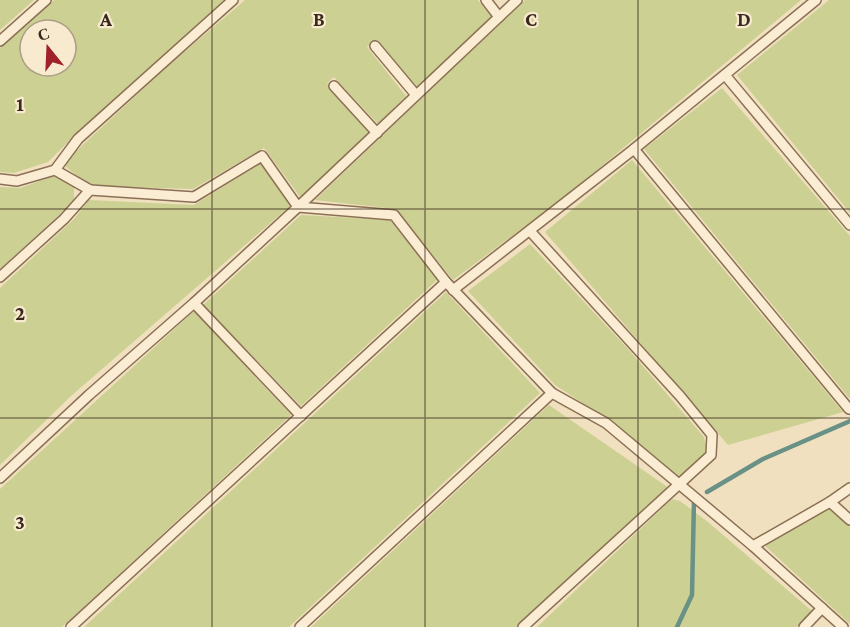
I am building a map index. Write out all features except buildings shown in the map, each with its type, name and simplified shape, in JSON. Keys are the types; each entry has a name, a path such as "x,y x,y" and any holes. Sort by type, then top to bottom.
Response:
{"lane":[{"path":"0,41 46,0"},
{"path":"0,179 16,181 55,170 78,139 233,0"},
{"path":"486,0 499,17"},
{"path":"0,478 298,207 517,0"},
{"path":"71,627 301,416 450,286 530,231 816,0"},
{"path":"375,46 416,95"},
{"path":"725,75 850,225"},
{"path":"334,86 377,132"},
{"path":"634,149 849,409"},
{"path":"55,170 90,190 194,197 262,156 298,207"},
{"path":"0,277 64,219 90,190"},
{"path":"298,207 394,215 450,286 552,393 606,423 753,546 843,627"},
{"path":"523,627 711,455 712,435 680,396 530,231"},
{"path":"194,303 301,416"},
{"path":"300,627 552,393"},
{"path":"753,546 850,488"},
{"path":"830,502 850,520"},
{"path":"804,627 822,608"}],"green space":[{"path":"0,0 34,0 0,30"},
{"path":"54,0 225,0 84,126 48,162 14,173 0,172 0,48 18,32 18,78 78,78 78,18 34,18"},
{"path":"245,0 478,0 492,18 417,88 376,40 367,47 406,96 378,124 334,77 327,83 370,134 301,198 264,148 193,189 90,186 65,166 74,153 168,66"},
{"path":"525,0 801,0 567,195 453,280 395,209 315,200"},
{"path":"829,0 850,0 850,213 737,75"},
{"path":"722,88 850,236 850,399 644,149"},
{"path":"632,160 843,412 728,445 545,232"},
{"path":"261,163 290,206 71,396 0,465 0,288 74,219 89,200 194,205"},
{"path":"54,176 74,186 74,201 0,269 0,187 20,188"},
{"path":"301,215 390,220 438,279 301,406 203,305"},
{"path":"530,244 629,350 704,437 707,452 679,478 601,415 555,385 468,291"},
{"path":"446,292 540,393 289,627 84,627"},
{"path":"194,311 291,415 62,627 0,627 0,489"},
{"path":"549,405 669,488 517,627 311,627"},
{"path":"672,499 680,501 708,522 812,611 797,627 537,627"},
{"path":"829,507 850,527 850,624 763,544"}],"waterway":[{"path":"707,492 763,459 850,421"},
{"path":"677,627 692,595 694,500"}]}
